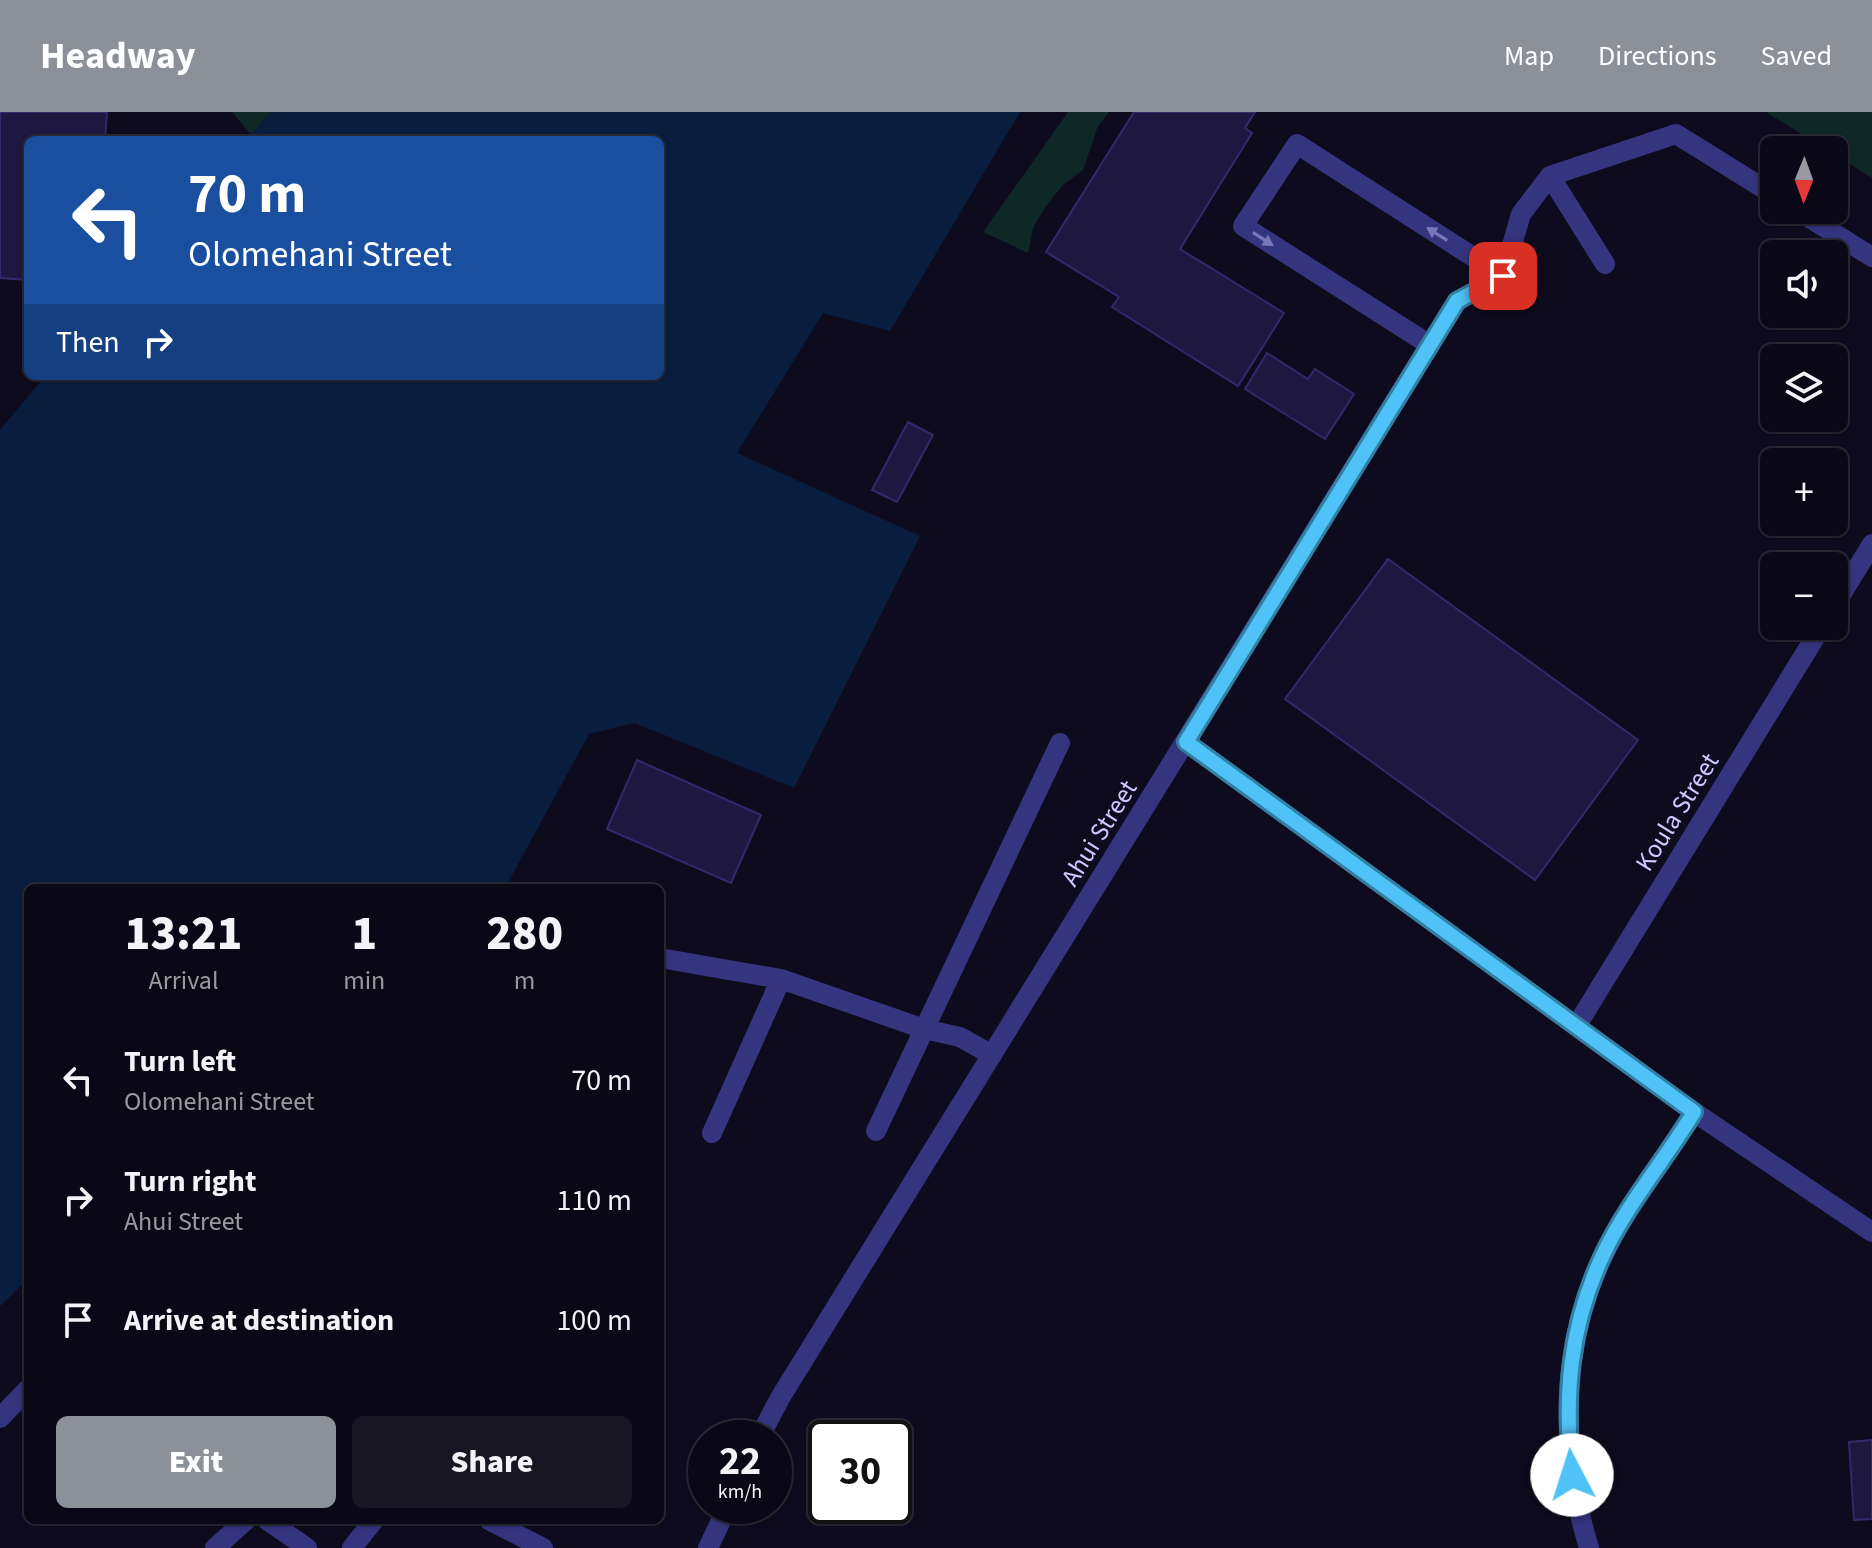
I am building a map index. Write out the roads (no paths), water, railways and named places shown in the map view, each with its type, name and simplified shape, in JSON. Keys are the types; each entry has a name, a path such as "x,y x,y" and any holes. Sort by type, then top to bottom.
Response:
{"street":[{"path":"1430,345 1243,226 1297,144 1503,276 1521,214 1550,176 1676,134 1760,186"},
{"path":"1550,176 1605,264"},
{"path":"1819,224 1872,257"},
{"name":"Ahui Street","path":"768,1420 1457,301 1503,276"},
{"path":"1848,583 1872,544"},
{"name":"Koula Street","path":"1577,1025 1813,640"},
{"path":"1186,742 1694,1112 1872,1232"},
{"path":"876,1131 1060,743"},
{"path":"664,959 781,979 924,1029 960,1037 992,1055"},
{"path":"712,1133 781,979"},
{"path":"1589,1548 1576,1504 1569,1446 1568,1384 1583,1301 1603,1254 1627,1213 1694,1112"},
{"path":"0,1418 24,1393"},
{"path":"215,1548 242,1524"},
{"path":"273,1524 307,1548"},
{"path":"352,1548 371,1524"},
{"path":"497,1524 543,1548"},
{"path":"708,1548 719,1524"}],"water":[{"path":"271,112 1020,112 890,331 823,313 737,453 920,536 794,788 635,723 589,734 507,884 24,884 24,1283 0,1306 0,430 42,380 664,380 664,136 250,136"}]}
